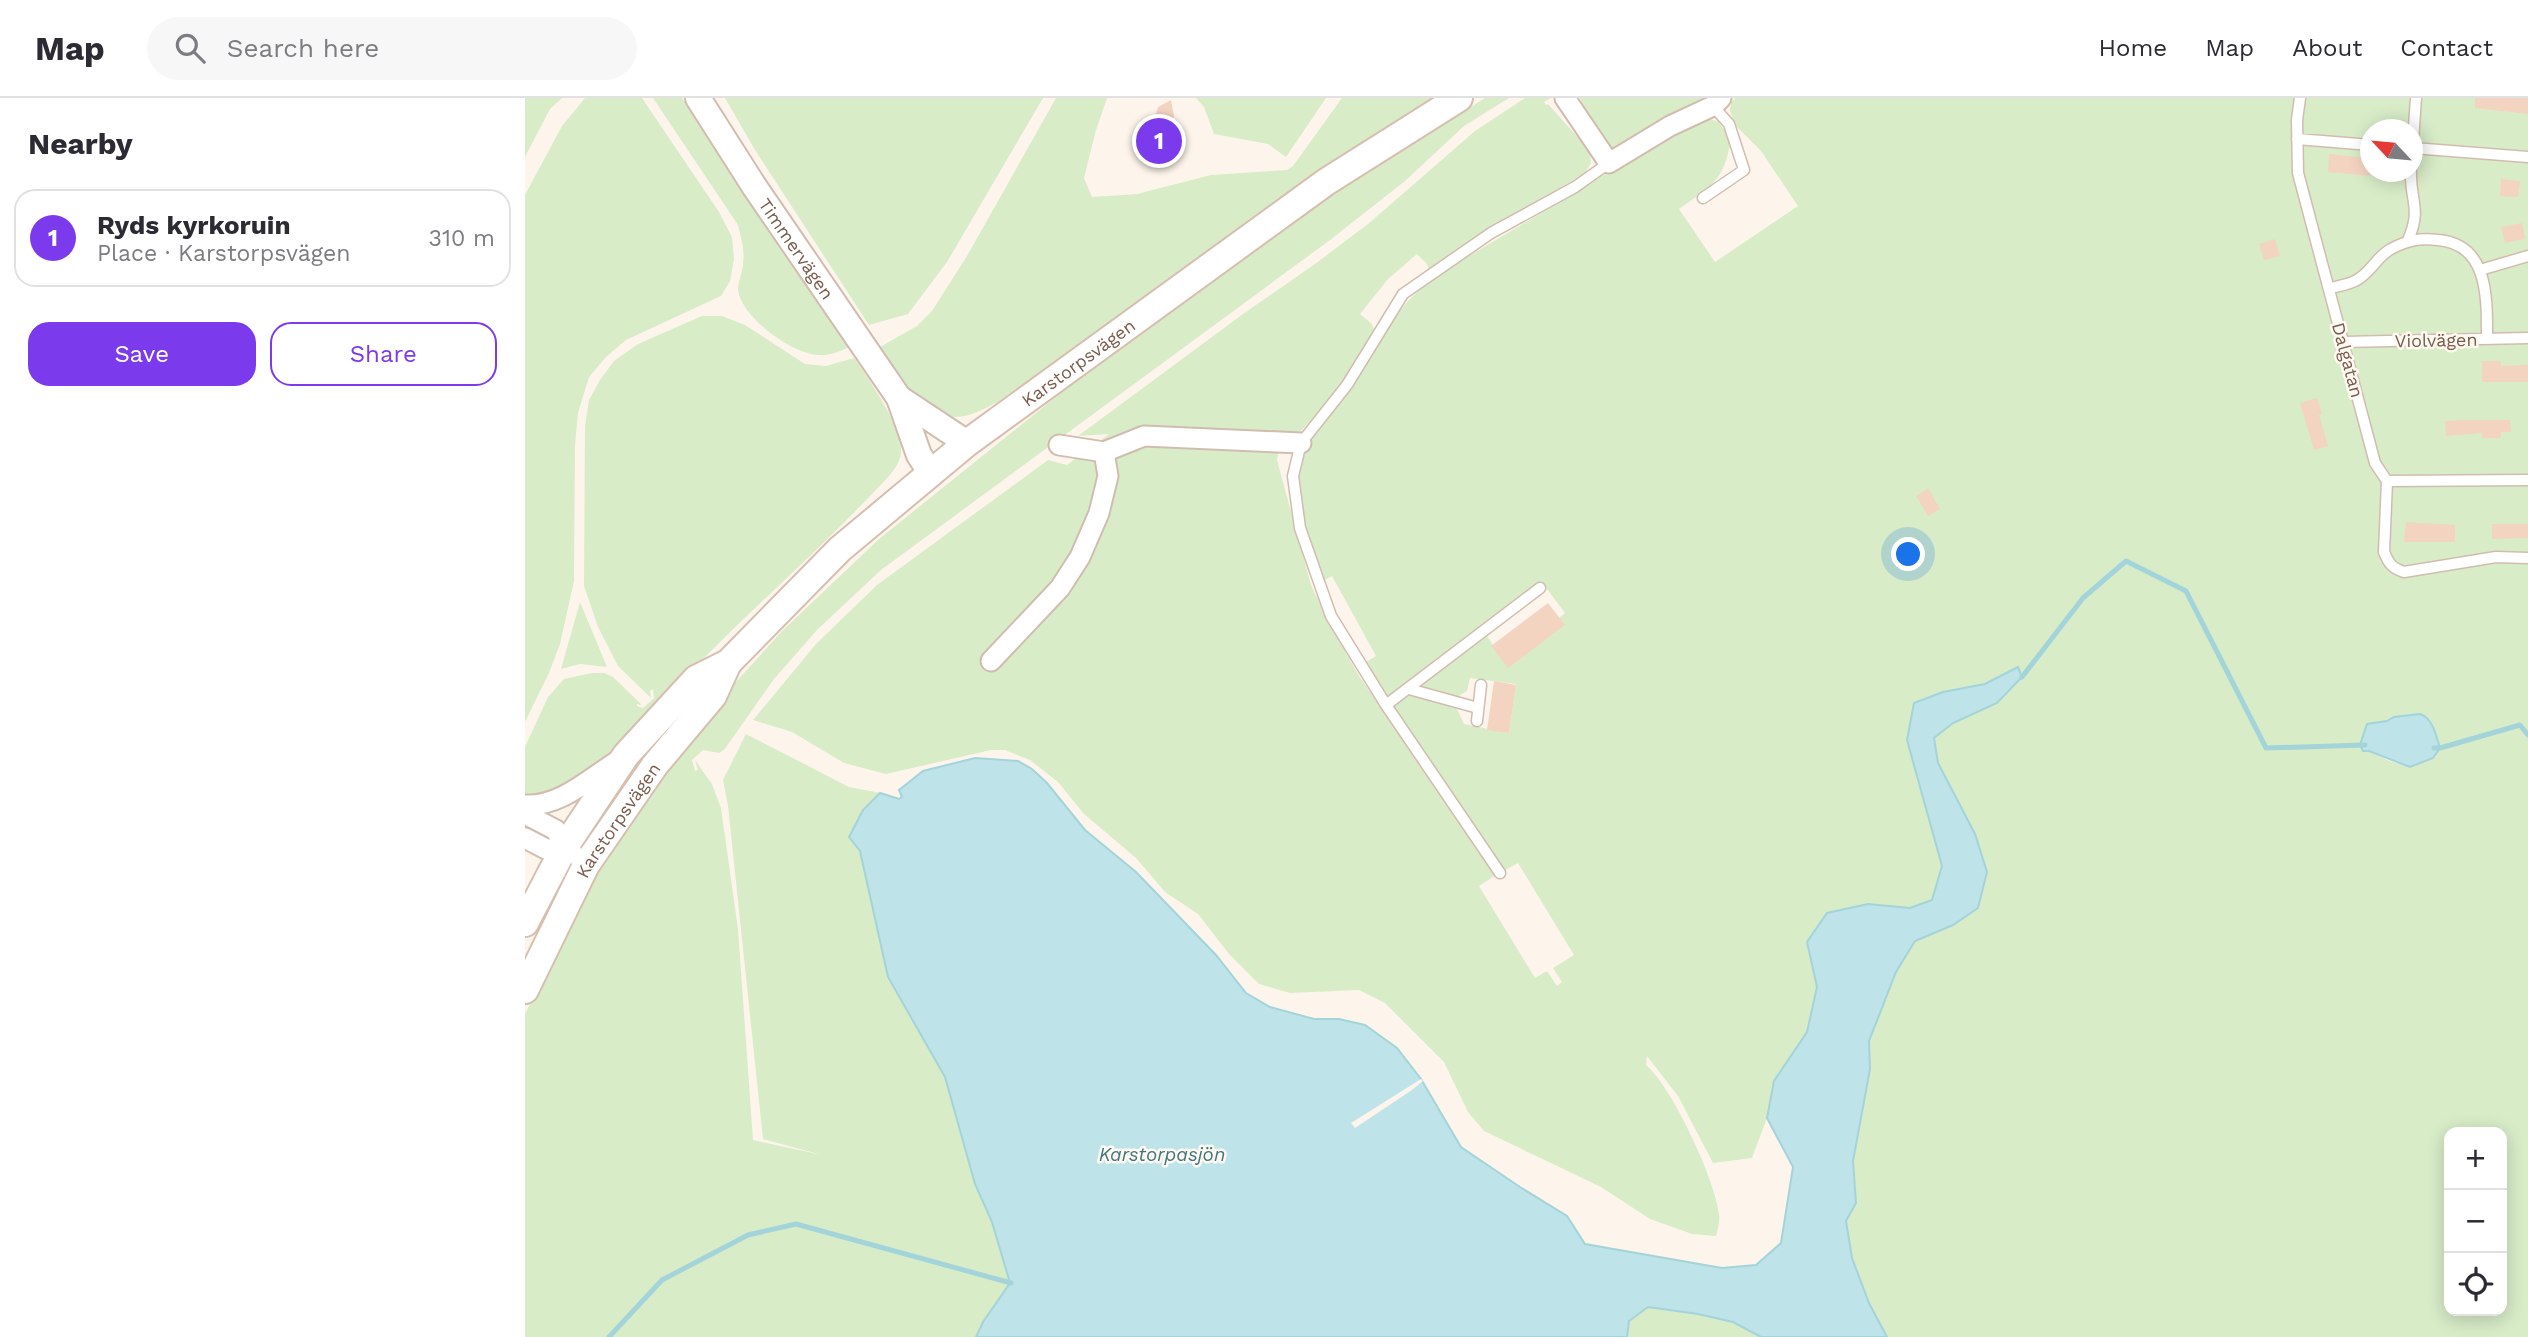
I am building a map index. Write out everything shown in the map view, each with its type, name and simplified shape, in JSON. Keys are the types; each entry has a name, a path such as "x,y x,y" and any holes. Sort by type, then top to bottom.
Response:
{"main road":[{"name":"Karstorpsvägen","path":"525,923 564,848 626,755 696,679 728,663 840,549 967,443 1326,182 1459,98"},
{"name":"Karstorpsvägen","path":"525,990 586,864 655,765 713,696 728,663"}],"street":[{"name":"Timmervägen","path":"698,98 899,398 919,454 931,473"},
{"path":"1566,98 1609,163 1717,102"},
{"name":"Timmervägen","path":"899,398 967,443"},
{"path":"1059,445 1104,452 1144,436 1301,443"},
{"path":"991,662 1060,588 1080,557 1099,513 1108,475 1104,452"},
{"path":"525,805 555,800 626,755"},
{"path":"525,814 556,830 564,848 586,864"},
{"path":"525,838 546,849 564,848"}],"lane":[{"name":"Dalgatan","path":"2300,98 2298,173 2375,463 2388,481"},
{"path":"2415,119 2416,98"},
{"path":"1703,198 1744,170 1729,124 1717,102"},
{"path":"2297,139 2360,144"},
{"path":"2423,149 2528,157"},
{"path":"1500,873 1386,705 1331,616 1308,555 1296,504 1293,476 1296,456 1301,443 1347,384 1403,294 1491,233 1575,187 1609,163"},
{"path":"2408,240 2415,224 2417,209 2413,182"},
{"path":"2329,289 2355,281 2387,251 2408,240 2451,241 2468,250 2480,270 2487,300 2487,339"},
{"path":"2480,270 2528,256"},
{"name":"Violvägen","path":"2343,342 2528,338"},
{"path":"2528,480 2388,481 2384,552 2388,562 2395,569 2404,572 2495,557 2528,558"},
{"path":"1386,705 1540,588"},
{"path":"1477,721 1481,685"},
{"path":"1409,689 1478,708"}],"green space":[{"path":"525,98 562,98 550,109 525,157"},
{"path":"585,98 642,98 719,212 732,237 734,259 730,281 721,296 626,340 606,357 589,377 578,413 575,445 574,581 560,644 525,722 525,195 562,126"},
{"path":"653,98 682,98 849,347 826,355 807,353 769,332 748,311 738,290 743,253 738,225"},
{"path":"725,98 1043,98 947,262 908,314 869,325 755,150"},
{"path":"1056,98 1107,98 1084,178 1092,197 1137,194 1211,175 1287,170 1293,166 1342,98 1435,98 1306,182 998,402 967,416 944,415 922,402 893,368 880,347 917,326 932,311 967,256"},
{"path":"1196,98 1326,98 1286,157 1268,144 1214,134 1204,107"},
{"path":"1485,98 1509,98 1464,126 1405,181 1330,240 881,570 817,630 774,679 724,750 719,753 703,750 692,760 695,771 698,770 695,760 712,784 721,808 738,929 753,1140 822,1155 763,1139 723,780 746,734 849,787 880,793 863,810 849,837 860,851 888,977 945,1077 975,1184 992,1222 1011,1283 983,1322 976,1337 525,1337 525,1014 590,885 636,807 716,704 782,631 879,539 1108,355 1331,196"},
{"path":"1525,98 1551,98 1544,102 1546,105 1548,104 1590,151 1591,163 1585,173 1484,233 1429,270 1417,254 1388,279 1360,314 1372,324 1374,330 1350,371 1300,432 1282,432 1277,460 1311,585 1329,623 1359,676 1496,875 1479,886 1535,978 1547,971 1557,986 1562,982 1553,968 1574,955 1518,863 1504,871 1390,707 1407,694 1453,706 1464,724 1509,733 1516,684 1470,678 1467,691 1457,697 1419,687 1487,636 1508,667 1564,625 1559,618 1565,613 1541,581 1389,698 1366,662 1376,656 1332,576 1321,582 1302,515 1297,475 1307,445 1344,397 1383,334 1407,302 1432,278 1595,181 1662,135 1700,118 1718,121 1731,140 1728,154 1715,181 1679,209 1715,262 1798,206 1761,151 1735,125 1730,111 1735,98 2528,98 2528,1337 1887,1337 1869,1303 1852,1258 1846,1221 1856,1203 1853,1161 1870,1069 1869,1041 1896,972 1915,941 1953,925 1978,908 1987,872 1975,834 1938,763 1934,738 1953,723 1997,703 2018,667 1985,684 1943,692 1907,740 1942,866 1932,900 1910,908 1868,904 1827,913 1808,942 1817,987 1807,1032 1774,1081 1767,1118 1752,1158 1713,1163 1678,1096 1647,1056 1646,1065 1668,1093 1691,1135 1710,1179 1719,1214 1716,1236 1692,1234 1650,1219 1601,1187 1484,1131 1468,1112 1444,1062 1385,1003 1359,990 1290,993 1259,984 1229,954 1198,914 1165,892 1136,858 1084,814 1058,782 1030,760 1005,750 991,750 886,774 844,763 792,732 753,720 816,644 877,585 1048,460 1067,465 1109,434 1078,436 1368,224 1475,131","holes":["2420,714 2430,722 2440,748 2422,763 2401,764 2380,757 2360,745 2367,724"]},
{"path":"1580,98 1714,98 1620,150 1611,148 1598,138"},
{"path":"702,316 722,316 745,325 805,364 826,366 854,358 897,431 901,452 898,464 854,513 713,649 612,752 563,787 544,795 525,797 525,747 548,697 564,679 604,673 613,677 642,705 637,706 643,708 654,698 653,689 650,691 651,698 618,666 598,627 584,586 585,426 589,400 614,361 638,344"},
{"path":"580,602 607,667 580,664 561,669"},
{"path":"1648,1307 1733,1322 1761,1337 1627,1337 1629,1321"}],"water":[{"name":"Karstorpasjön","path":"2018,667 2022,677 1997,703 1953,723 1934,738 1938,763 1975,834 1987,872 1978,908 1953,925 1915,941 1896,972 1869,1041 1870,1069 1853,1161 1856,1203 1846,1221 1852,1258 1869,1303 1887,1337 1761,1337 1733,1322 1648,1307 1629,1321 1627,1337 976,1337 1010,1283 992,1222 975,1184 945,1077 888,977 860,851 849,837 863,810 880,793 899,799 902,797 899,790 923,771 975,758 1018,761 1047,783 1085,830 1136,872 1216,955 1246,993 1270,1007 1314,1019 1339,1019 1365,1025 1397,1048 1421,1079 1461,1147 1567,1216 1585,1244 1722,1268 1756,1265 1781,1243 1793,1167 1767,1118 1774,1081 1807,1032 1817,987 1807,942 1827,913 1868,904 1910,908 1932,900 1942,866 1907,740 1914,703 1943,692 1985,684"},
{"path":"2420,714 2431,723 2440,748 2433,758 2410,767 2363,751 2360,745 2367,724"}],"pier":[{"path":"1421,1079 1423,1081 1412,1090 1355,1128 1351,1123"}],"building":[{"path":"2475,98 2528,98 2528,114 2475,108"},
{"path":"1171,100 1174,116 1172,128 1175,129 1169,159 1144,154 1149,124 1153,124 1158,107"},
{"path":"2329,154 2360,157 2360,175 2328,172"},
{"path":"2501,179 2520,181 2518,197 2500,196"},
{"path":"2522,223 2525,239 2505,243 2501,227"},
{"path":"2275,239 2280,256 2264,260 2259,244"},
{"path":"2482,361 2501,361 2501,366 2528,365 2528,382 2482,382"},
{"path":"2317,398 2328,446 2314,450 2300,403"},
{"path":"2510,420 2511,432 2501,432 2501,438 2482,438 2482,433 2446,436 2445,421"},
{"path":"1928,488 1940,509 1928,516 1916,496"},
{"path":"2406,522 2455,525 2455,542 2404,542"},
{"path":"2492,524 2528,524 2528,538 2492,539"},
{"path":"1548,603 1565,625 1508,668 1491,646"},
{"path":"1494,681 1516,685 1509,733 1487,730"}],"waterway":[{"path":"2022,677 2083,598 2126,561 2186,591 2266,748 2365,745"},
{"path":"2434,748 2520,725 2528,735"},
{"path":"609,1337 662,1280 748,1235 796,1224 1011,1283"}],"place":[{"name":"Ryds kyrkoruin","path":"1159,141"}]}
